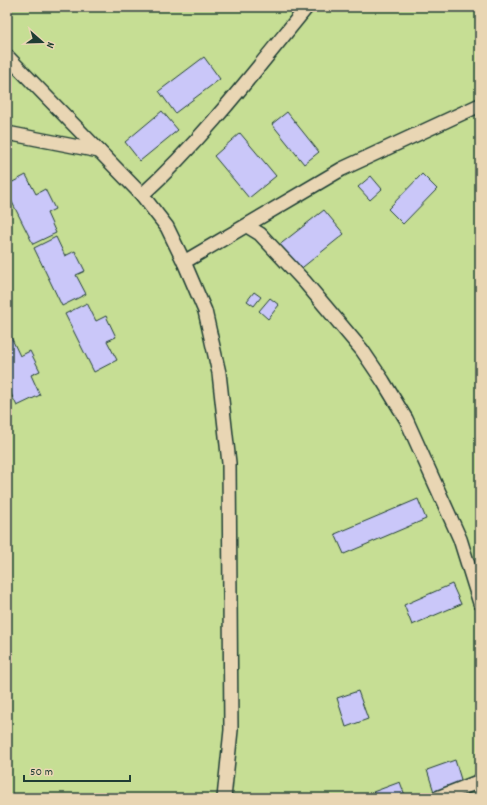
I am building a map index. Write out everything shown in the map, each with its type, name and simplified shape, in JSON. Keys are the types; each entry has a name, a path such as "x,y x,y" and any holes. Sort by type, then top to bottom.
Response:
{"street":[{"path":"142,196 169,170 237,93 307,7"},
{"path":"7,56 142,196 167,227 205,311 219,373 229,463 231,730 224,798"},
{"path":"184,262 342,169 480,105"},
{"path":"7,133 99,151"},
{"path":"247,226 260,234 304,281 362,350 387,387 406,419 460,538 480,603"},
{"path":"437,798 480,781"}],"green space":[{"path":"7,7 480,7 480,798 7,798"}],"building":[{"path":"204,57 220,79 175,113 159,91"},
{"path":"162,111 178,130 140,161 125,142"},
{"path":"287,112 319,152 304,164 272,124"},
{"path":"240,133 276,176 249,198 214,156"},
{"path":"422,174 437,189 403,224 388,209"},
{"path":"26,175 36,194 45,189 55,209 47,213 56,233 33,244 7,192 7,185"},
{"path":"371,176 382,189 370,200 358,187"},
{"path":"324,210 344,234 298,271 278,246"},
{"path":"56,237 65,256 75,251 85,271 76,275 86,294 62,306 34,248"},
{"path":"254,292 261,297 254,306 247,301"},
{"path":"270,298 279,305 268,319 259,311"},
{"path":"87,303 96,321 106,316 116,337 107,341 117,360 94,372 65,314"},
{"path":"11,337 20,356 30,351 40,371 31,375 40,395 17,406 7,386 7,339"},
{"path":"418,499 426,519 344,554 335,534"},
{"path":"452,584 461,604 412,625 404,605"},
{"path":"358,691 368,719 346,727 337,698"},
{"path":"455,760 463,786 435,795 427,770"},
{"path":"400,782 406,798 375,798 373,792"}]}
